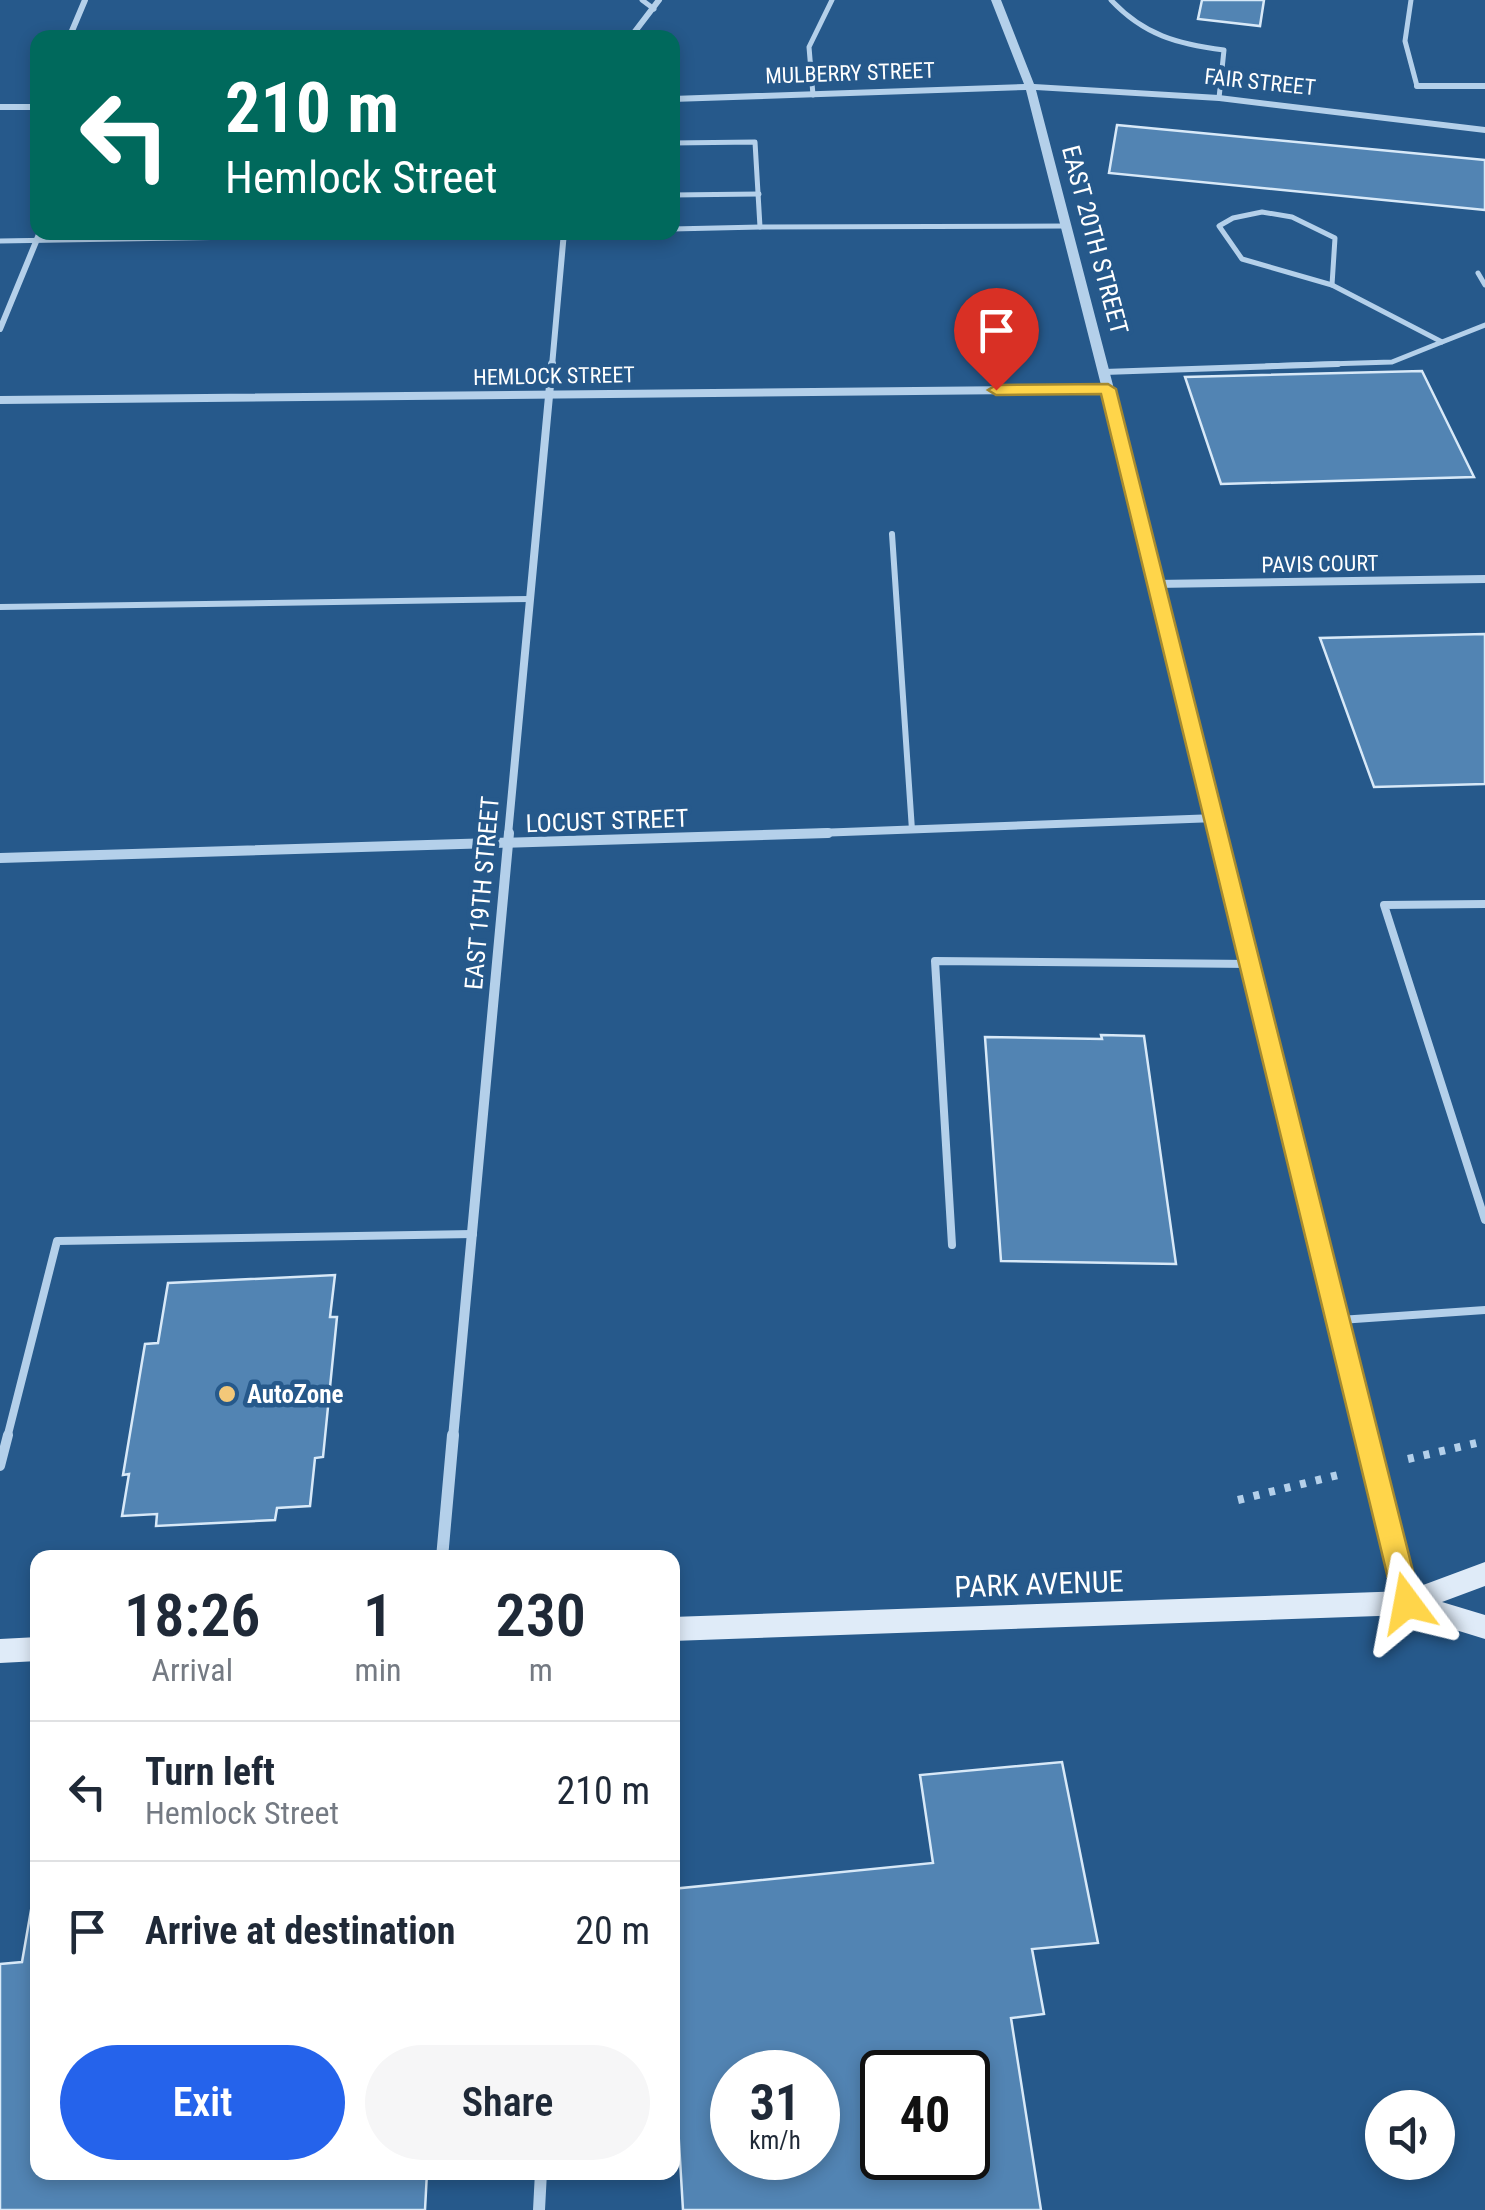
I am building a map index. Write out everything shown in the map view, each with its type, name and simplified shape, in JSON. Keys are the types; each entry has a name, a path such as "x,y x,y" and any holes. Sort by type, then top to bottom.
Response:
{"main road":[{"name":"PARK AVENUE","path":"680,1629 1407,1603 1485,1574"},
{"name":"PARK AVENUE","path":"1407,1603 1485,1627"},
{"path":"0,1651 30,1650"}],"street":[{"path":"72,30 85,0"},
{"path":"636,30 659,0"},
{"name":"EAST 20TH STREET","path":"996,0 1030,87 1106,380 1407,1603"},
{"path":"1417,86 1485,86"},
{"name":"MULBERRY STREET","path":"680,99 1030,87"},
{"name":"FAIR STREET","path":"1030,87 1220,98 1485,130"},
{"path":"0,107 30,107"},
{"path":"0,329 37,240"},
{"name":"EAST 19TH STREET","path":"443,1550 563,240"},
{"name":"HEMLOCK STREET","path":"0,400 1106,380"},
{"name":"PAVIS COURT","path":"1155,584 1485,579"},
{"name":"LOCUST STREET","path":"0,858 510,845 1216,818"},
{"path":"540,2210 541,2180"}],"lane":[{"path":"642,0 654,8"},
{"path":"814,94 809,47 832,0"},
{"path":"1112,0 1145,33 1166,43 1224,50 1220,98"},
{"path":"1412,0 1405,42 1417,86"},
{"path":"680,143 755,142 760,227"},
{"path":"680,195 759,194"},
{"path":"1332,285 1334,238 1306,220 1267,211 1235,214 1219,226 1242,259 1332,285 1442,342"},
{"path":"680,229 1066,226"},
{"path":"0,240 30,237"},
{"path":"1478,273 1485,286"},
{"path":"1106,380 1392,362 1485,325"},
{"path":"892,534 912,830"},
{"path":"0,607 530,600"},
{"path":"1485,904 1384,905 1485,1220"},
{"path":"952,1245 935,961 1252,964"},
{"path":"0,1466 57,1242 473,1234"},
{"path":"1340,1320 1485,1310"}],"path":[{"path":"1418,1456 1485,1442"},
{"path":"1238,1500 1334,1476"}],"building":[{"path":"1202,0 1264,0 1260,26 1198,19"},
{"path":"1117,125 1485,160 1485,210 1109,173"},
{"path":"1422,371 1474,477 1221,484 1185,377"},
{"path":"1485,634 1485,784 1374,787 1320,638"},
{"path":"1101,1035 1144,1036 1176,1264 1001,1261 985,1037 1102,1039"},
{"path":"335,1275 330,1317 337,1317 323,1457 315,1458 310,1506 277,1508 275,1520 156,1526 157,1514 122,1516 129,1474 123,1475 145,1344 158,1343 168,1283"},
{"path":"1062,1762 1098,1943 1032,1949 1044,2014 1011,2018 1041,2210 683,2210 680,1888 933,1863 920,1775"},
{"path":"30,1916 30,2180 427,2180 425,2210 0,2210 0,1964 22,1962"}],"place":[{"name":"AutoZone","path":"227,1394"}],"route":[{"path":"996,390 1108,389 1368,1432 1407,1603"}]}
